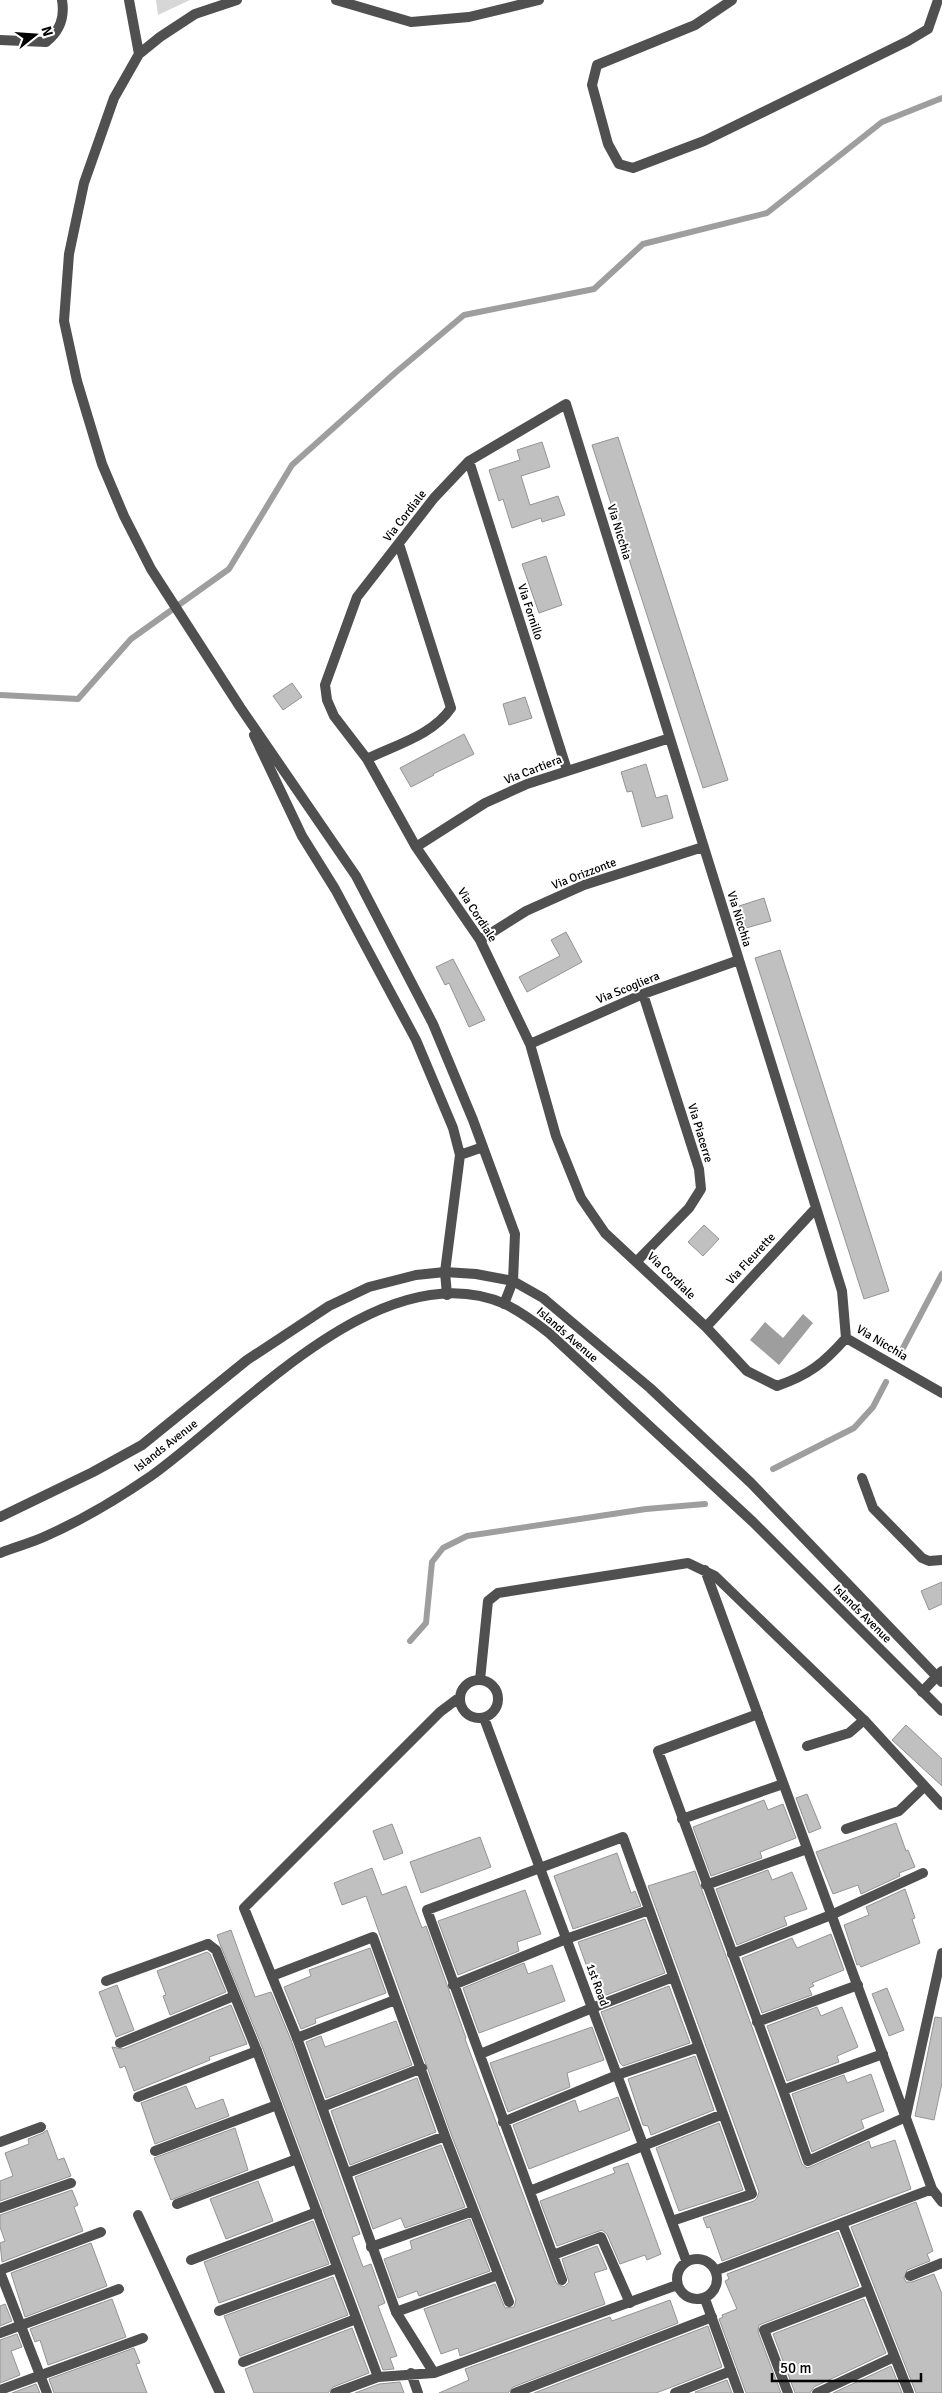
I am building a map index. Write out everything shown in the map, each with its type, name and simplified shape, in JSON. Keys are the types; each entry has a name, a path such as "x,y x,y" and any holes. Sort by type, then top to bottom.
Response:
{"street":[{"path":"0,40 46,42 61,26 64,10 62,0"},
{"path":"129,0 139,54"},
{"path":"237,0 194,14 160,37 139,54 114,98 84,183 69,254 64,321 77,381 102,464 124,516 151,569 240,707 356,876 434,1024 516,1234 513,1281 504,1304"},
{"path":"336,0 411,22 469,17 540,0"},
{"path":"732,0 695,26 597,65 592,85 608,144 619,164 633,168 704,141 908,41 928,29 938,0"},
{"name":"Via Cordiale","path":"566,404 469,461 434,498 358,597 325,684 327,700 334,716 367,759 416,847 480,940 530,1044 556,1136 582,1198 605,1233 706,1327 747,1371 777,1386 801,1378 827,1359 846,1338"},
{"name":"Via Nicchia","path":"566,404 842,1291 846,1338 942,1393"},
{"name":"Via Fornillo","path":"469,461 567,770"},
{"path":"367,759 431,728 444,719 451,708 399,544"},
{"path":"240,707 302,836 335,889 416,1040 453,1128 460,1155 445,1272 447,1294"},
{"name":"Via Cartiera","path":"416,847 485,803 567,770 670,738"},
{"name":"Via Orizzonte","path":"480,940 526,911 584,885 704,846"},
{"name":"Via Scogliera","path":"530,1044 643,994 739,960"},
{"name":"Via Piacerre","path":"637,1261 689,1208 701,1189 699,1168 643,994"},
{"path":"460,1155 483,1147"},
{"name":"Via Fleurette","path":"706,1327 816,1208"},
{"name":"Islands Avenue","path":"0,1516 85,1476 142,1445 247,1360 329,1306 369,1287 416,1275 445,1272 476,1274 513,1281 543,1298 657,1394 751,1483 940,1676"},
{"name":"Islands Avenue","path":"0,1553 46,1536 102,1506 152,1475 271,1376 344,1328 383,1307 420,1297 447,1294 476,1296 504,1304 529,1318 549,1333 739,1508 942,1710"},
{"path":"862,1478 873,1508 922,1558 929,1561 942,1560"},
{"path":"480,1680 488,1602 498,1594 688,1563 715,1576 864,1720 942,1805"},
{"path":"705,1570 932,2189 942,2202"},
{"path":"922,1692 940,1676"},
{"path":"434,2373 396,2312 371,2247 347,2173 244,1908 440,1712 460,1696 464,1688 471,1682 480,1680 493,1687 498,1701 495,1708 484,1718 474,1718 466,1714 461,1706 460,1696"},
{"path":"758,1714 658,1751 706,1885 808,2161 906,2117"},
{"name":"1st Road","path":"484,1718 686,2260"},
{"path":"807,1746 849,1733 864,1720"},
{"path":"682,1819 784,1784"},
{"path":"846,1829 899,1811 924,1787"},
{"path":"562,2280 427,1910 623,1837 752,2194 672,2222"},
{"path":"706,1885 808,1849"},
{"path":"732,1954 832,1915 923,1873"},
{"path":"453,1985 566,1939 649,1910"},
{"path":"272,1976 373,1937 422,2068 445,2136 509,2302"},
{"path":"106,1981 208,1944 216,1950 257,2050 378,2377"},
{"path":"906,2117 927,2012 942,1953"},
{"path":"480,2054 673,1977"},
{"path":"757,2022 858,1985"},
{"path":"120,2043 234,1996"},
{"path":"296,2038 395,2000"},
{"path":"503,2122 617,2075 699,2047"},
{"path":"138,2097 257,2050"},
{"path":"783,2090 883,2054"},
{"path":"322,2107 422,2068"},
{"path":"154,2152 277,2105"},
{"path":"530,2192 723,2114"},
{"path":"0,2142 41,2127"},
{"path":"347,2173 445,2136"},
{"path":"177,2204 297,2159"},
{"path":"0,2208 71,2183"},
{"path":"717,2270 932,2189"},
{"path":"371,2247 474,2211"},
{"path":"192,2260 317,2212"},
{"path":"138,2215 220,2393"},
{"path":"842,2223 909,2393"},
{"path":"46,2393 0,2271 102,2232"},
{"path":"553,2255 601,2237 630,2303"},
{"path":"704,2258 717,2270 717,2287 705,2299 688,2298 677,2285 677,2271 686,2260 704,2258"},
{"path":"910,2276 942,2263"},
{"path":"218,2312 337,2268"},
{"path":"396,2312 498,2275"},
{"path":"335,2393 378,2377 411,2373 434,2373 677,2285"},
{"path":"0,2333 119,2289"},
{"path":"788,2393 764,2330 868,2290"},
{"path":"705,2299 739,2393"},
{"path":"515,2393 712,2317"},
{"path":"243,2362 356,2319"},
{"path":"0,2390 143,2338"},
{"path":"817,2393 894,2358"},
{"path":"675,2393 731,2371"},
{"path":"411,2373 418,2393"}],"shaded area":[{"path":"156,0 190,0 158,15"},
{"path":"803,1314 813,1323 779,1365 750,1340 765,1322 783,1338"}],"building":[{"path":"618,437 728,780 703,788 592,445"},
{"path":"542,442 550,467 521,476 530,505 558,496 565,515 542,522 541,518 512,528 503,499 499,501 489,470 520,460 517,450"},
{"path":"546,556 562,605 539,613 522,564"},
{"path":"292,683 302,697 283,710 273,696"},
{"path":"525,697 532,718 509,725 503,704"},
{"path":"464,734 474,754 411,787 400,768"},
{"path":"646,764 656,798 667,795 673,818 642,827 632,791 627,792 621,772"},
{"path":"764,898 771,921 746,928 739,906"},
{"path":"566,932 582,962 527,992 519,977 560,956 551,940"},
{"path":"780,950 889,1291 864,1299 755,958"},
{"path":"453,959 485,1020 469,1027 449,983 445,985 436,967"},
{"path":"704,1225 719,1239 703,1256 688,1242"},
{"path":"942,1582 942,1604 929,1610 921,1591"},
{"path":"906,1725 942,1759 942,1786 892,1740"},
{"path":"807,1794 821,1828 809,1833 796,1798"},
{"path":"764,1800 768,1810 783,1804 796,1838 760,1852 762,1858 711,1876 693,1827"},
{"path":"896,1823 906,1851 908,1850 915,1867 899,1873 900,1876 861,1894 858,1885 833,1894 816,1852"},
{"path":"392,1824 403,1853 384,1860 373,1831"},
{"path":"480,1837 491,1867 421,1893 410,1862"},
{"path":"617,1853 631,1893 635,1891 641,1906 573,1929 554,1876"},
{"path":"372,1868 382,1895 406,1886 422,1928 426,1926 465,2039 556,2283 564,2287 569,2282 562,2259 597,2246 607,2269 594,2273 605,2304 460,2356 458,2348 441,2354 424,2309 495,2284 505,2308 514,2307 516,2300 451,2134 366,1896 342,1905 334,1883"},
{"path":"768,1870 772,1880 792,1872 807,1909 784,1917 787,1925 737,1945 716,1889"},
{"path":"695,1871 802,2164 807,2168 810,2167 869,2141 871,2148 895,2140 911,2189 722,2261 710,2227 707,2228 703,2218 754,2201 759,2192 648,1886"},
{"path":"905,1889 915,1918 912,1919 920,1943 861,1967 859,1964 857,1965 844,1925 869,1915 866,1907"},
{"path":"525,1890 541,1934 517,1942 519,1951 458,1975 438,1921"},
{"path":"645,1919 665,1973 598,1998 578,1942"},
{"path":"231,1930 255,1997 271,1992 291,2040 360,2234 352,2237 363,2267 371,2264 385,2303 378,2306 397,2356 390,2358 394,2369 383,2370 263,2049 220,1944 217,1935"},
{"path":"831,1934 844,1970 812,1983 814,1986 809,1988 812,1995 762,2013 742,1958 792,1938 797,1948"},
{"path":"370,1948 386,1993 315,2019 316,2023 301,2029 284,1987 311,1976 309,1970"},
{"path":"207,1952 210,1954 226,1992 170,2015 163,1996 166,1995 157,1971"},
{"path":"524,1963 528,1974 552,1965 565,2001 479,2033 463,1988"},
{"path":"117,1985 134,2030 116,2037 99,1992"},
{"path":"669,1986 690,2043 623,2066 620,2063 601,2012"},
{"path":"887,1988 904,2030 889,2036 872,1994"},
{"path":"231,2005 247,2044 209,2057 210,2060 134,2091 125,2066 120,2068 112,2047 123,2049"},
{"path":"817,2007 821,2016 842,2007 858,2047 837,2056 839,2062 787,2081 767,2026"},
{"path":"935,2017 942,2018 942,2083 934,2120 915,2116"},
{"path":"396,2021 412,2065 326,2098 306,2042 321,2036 325,2047"},
{"path":"592,2027 604,2060 567,2073 570,2087 508,2112 490,2063"},
{"path":"695,2056 714,2110 651,2135 648,2126 643,2125 628,2079"},
{"path":"871,2074 884,2111 861,2120 864,2128 812,2152 792,2094 844,2075 847,2083"},
{"path":"417,2078 436,2132 350,2165 331,2111"},
{"path":"186,2086 196,2109 223,2099 229,2116 155,2144 141,2103"},
{"path":"618,2097 630,2130 529,2169 513,2125 575,2100 579,2112"},
{"path":"719,2123 743,2190 679,2211 656,2148"},
{"path":"235,2128 248,2170 171,2200 154,2158"},
{"path":"47,2130 58,2160 64,2158 71,2176 0,2201 0,2181 13,2176 5,2153 29,2144 28,2139"},
{"path":"441,2145 465,2207 405,2228 401,2218 373,2229 355,2177"},
{"path":"628,2163 661,2254 647,2260 645,2255 620,2264 607,2234 602,2230 557,2246 540,2201 615,2173 613,2168"},
{"path":"258,2181 273,2221 226,2239 210,2199"},
{"path":"72,2190 78,2205 74,2207 83,2231 2,2262 0,2243 5,2241 0,2227 0,2215"},
{"path":"916,2202 933,2251 927,2254 930,2261 907,2270 904,2278 906,2282 912,2282 934,2274 942,2294 942,2393 916,2393 851,2227"},
{"path":"470,2219 490,2271 419,2296 417,2291 398,2298 384,2259 412,2249 410,2241"},
{"path":"313,2221 329,2264 219,2303 204,2262"},
{"path":"838,2232 859,2286 759,2325 758,2332 781,2393 746,2393 719,2319 723,2317 722,2315 737,2309 725,2281 729,2279 727,2274"},
{"path":"91,2243 107,2286 25,2317 11,2273"},
{"path":"333,2277 348,2315 240,2356 224,2316"},
{"path":"112,2299 126,2337 48,2365 40,2340 35,2342 30,2329"},
{"path":"864,2299 886,2353 814,2387 810,2393 795,2393 773,2334"},
{"path":"670,2300 678,2323 513,2387 508,2393 439,2393 469,2380 465,2369 610,2317 612,2321"},
{"path":"5,2304 12,2321 0,2326 0,2306"},
{"path":"708,2326 722,2367 677,2385 656,2393 534,2393"},
{"path":"352,2328 369,2373 333,2387 328,2393 254,2393 245,2369"},
{"path":"17,2334 22,2347 11,2351 20,2375 0,2383 0,2340"},
{"path":"134,2348 140,2363 136,2364 147,2393 54,2393 49,2379"},
{"path":"891,2366 902,2393 833,2393"},
{"path":"727,2380 732,2393 695,2392"},
{"path":"400,2382 404,2393 355,2393 379,2384"},
{"path":"36,2384 40,2393 12,2393"}],"waterway":[{"path":"0,695 78,699 131,639 229,569 292,465 395,373 464,315 594,289 643,244 767,213 882,122 942,98"},
{"path":"902,1350 942,1274"},
{"path":"773,1469 854,1428 873,1407 886,1382"},
{"path":"410,1641 426,1623 432,1562 443,1548 467,1536 646,1509 705,1504"}]}
